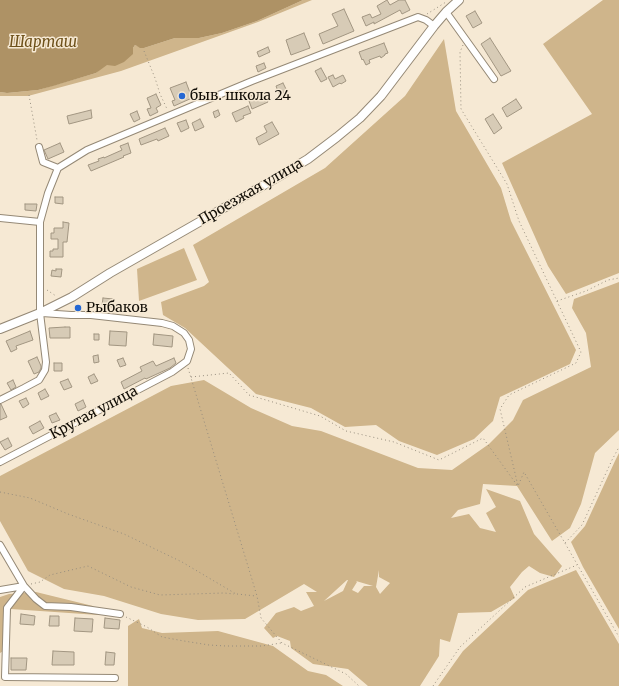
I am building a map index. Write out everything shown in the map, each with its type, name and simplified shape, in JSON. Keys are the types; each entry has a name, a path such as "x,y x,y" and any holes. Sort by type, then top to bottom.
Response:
{"main road":[{"name":"Проезжая улица","path":"0,329 40,313 72,297 308,158 360,118 381,96 434,26 459,0"}],"street":[{"path":"446,12 494,79"},
{"path":"0,400 39,380 45,370 46,362 40,313 40,222 48,193 58,168 86,150 274,72 418,17 426,20 434,26"},
{"path":"39,147 43,162 58,168"},
{"path":"0,218 40,222"},
{"path":"40,313 90,315 162,322 173,326 184,333 189,340 191,349 186,361"},
{"name":"Крутая улица","path":"0,462 172,372 186,361"},
{"path":"0,545 24,586 45,606 120,614"},
{"path":"0,590 24,586"},
{"path":"24,586 7,608 5,677 115,678"}],"path":[{"path":"422,18 448,0"},
{"path":"466,39 460,52 461,109 507,184 519,220 581,352 576,363 509,395 500,409 518,486"},
{"path":"144,51 160,94 170,115"},
{"path":"29,95 39,147"},
{"path":"557,301 586,291 608,280 619,278"},
{"path":"40,284 58,297"},
{"path":"186,361 256,596 261,618 282,643 346,674 359,686"},
{"path":"191,377 229,373 250,395 320,416 346,431 394,442 439,460 483,438 518,486"},
{"path":"565,543 582,525 619,447"},
{"path":"518,486 524,472 619,637"},
{"path":"0,492 30,498 68,514 124,534 182,562 236,594"},
{"path":"433,686 460,647 525,587 578,565"},
{"path":"24,586 40,582 50,575 88,566 131,587 160,595 224,593 256,596"},
{"path":"120,614 162,637 184,641 226,646 262,646 282,643"}],"shaded area":[{"path":"303,0 312,0 258,22 121,71 28,96 0,96 0,92 7,93 38,90 96,73 102,67 133,48 135,45 144,48 175,38 199,38 222,33 257,21"},
{"path":"603,0 619,0 619,273 566,294 548,266 502,163 592,114 543,44"},
{"path":"444,39 456,111 501,188 511,221 576,350 570,364 500,397 493,421 474,439 437,455 399,441 376,425 345,427 311,408 256,394 185,328 163,315 161,302 204,286 209,282 193,245 325,168 405,96"},
{"path":"184,248 197,280 139,301 137,269"},
{"path":"619,282 619,430 595,453 581,504 570,528 552,541 517,486 483,484 480,504 458,510 451,518 469,514 480,528 496,532 486,513 496,507 486,489 520,501 534,534 562,566 554,577 540,573 529,566 510,587 515,598 491,612 458,613 450,642 440,639 439,656 420,686 368,686 348,669 313,664 291,648 290,641 277,636 273,638 264,628 276,613 294,607 301,611 314,606 306,592 317,592 304,584 245,619 198,620 161,614 104,596 64,589 28,571 0,521 0,476 171,386 204,380 251,408 292,426 321,431 418,468 452,470 489,444 513,420 523,400 591,367 586,333 572,308 574,299","holes":["379,570 379,577 390,583 380,594 376,587","347,580 343,591 324,601","356,581 373,586 364,586 358,593 352,590 357,582"]},
{"path":"619,453 619,629 583,567 571,542 585,526"},
{"path":"576,570 619,644 619,686 438,686 463,651 528,590"},
{"path":"36,592 93,606 98,615 11,609 5,650 0,653 0,597 9,594"},
{"path":"139,619 142,628 162,633 218,631 273,646 308,671 326,675 343,686 128,686 128,626"}],"water":[{"name":"Шарташ","path":"0,0 303,0 257,21 222,33 199,38 175,38 144,48 140,48 135,45 133,48 133,54 124,62 115,66 107,65 96,73 38,90 7,93 0,92"}],"building":[{"path":"387,0 390,5 399,0 405,0 410,10 402,14 400,10 374,24 374,22 366,26 362,17 370,14 372,18 381,14 377,6"},
{"path":"344,9 354,31 323,44 319,34 338,26 332,14"},
{"path":"475,11 482,23 473,28 466,16"},
{"path":"304,33 310,48 291,55 286,40"},
{"path":"490,38 511,71 501,76 481,44"},
{"path":"384,43 388,53 381,58 380,56 369,60 370,63 366,65 359,52"},
{"path":"268,47 270,52 259,57 257,52"},
{"path":"264,63 266,68 258,72 256,66"},
{"path":"321,68 327,79 321,82 315,71"},
{"path":"333,75 335,79 343,75 346,81 333,87 328,77"},
{"name":"быв. школа 24","path":"186,82 192,98 174,106 172,101 175,100 170,88"},
{"path":"283,83 287,91 279,94 276,86"},
{"path":"156,94 161,105 156,108 158,112 150,116 147,109 151,108 147,98"},
{"path":"256,94 260,99 265,97 268,102 252,109 249,101 251,100 250,96"},
{"path":"516,99 522,108 507,117 502,108"},
{"path":"248,106 251,113 243,116 244,118 236,122 232,113"},
{"path":"91,110 92,118 69,124 67,116"},
{"path":"218,110 220,115 215,118 213,112"},
{"path":"137,111 140,119 134,122 130,114"},
{"path":"493,114 502,128 494,134 485,119"},
{"path":"200,119 204,127 195,131 192,123"},
{"path":"186,120 189,128 181,132 177,123"},
{"path":"272,122 279,134 259,145 256,138 267,132 264,126"},
{"path":"165,128 169,136 158,141 157,139 141,145 139,139"},
{"path":"60,143 64,152 48,159 44,150"},
{"path":"128,143 131,153 91,171 88,165 99,161 98,159 122,150 120,146"},
{"path":"55,197 63,197 63,204 55,203"},
{"path":"25,204 37,204 36,211 25,210"},
{"path":"63,222 69,223 67,242 63,242 63,257 50,257 50,251 53,251 53,249 58,249 58,239 51,239 51,233 54,233 54,228 63,228"},
{"path":"56,269 62,269 61,277 51,276 52,270 56,271"},
{"path":"103,298 113,299 112,307 102,305"},
{"path":"70,327 70,338 50,338 49,328"},
{"path":"30,331 33,340 16,346 17,349 11,352 6,341"},
{"path":"110,331 127,332 126,346 109,345"},
{"path":"94,334 99,334 99,340 94,340"},
{"path":"154,334 173,336 172,347 153,345"},
{"path":"98,355 99,362 94,363 93,356"},
{"path":"37,357 41,368 39,372 34,374 28,361"},
{"path":"123,358 126,365 120,367 117,360"},
{"path":"174,358 176,363 170,368 146,379 145,378 124,389 121,382 142,371 140,367 153,361 156,366"},
{"path":"54,363 62,363 62,371 54,371"},
{"path":"94,374 98,381 91,384 88,377"},
{"path":"68,379 72,387 64,390 60,382"},
{"path":"13,380 16,387 11,390 7,383"},
{"path":"45,389 49,396 41,400 38,393"},
{"path":"26,398 29,404 23,408 19,401"},
{"path":"83,400 86,407 78,411 75,404"},
{"path":"0,404 7,417 0,420"},
{"path":"56,413 60,420 52,423 49,416"},
{"path":"40,421 44,428 33,434 29,427"},
{"path":"8,438 12,446 5,450 0,442"},
{"path":"21,614 35,616 34,625 20,624"},
{"path":"50,616 59,616 59,626 49,626"},
{"path":"75,618 93,619 92,632 74,631"},
{"path":"105,618 120,620 119,629 104,628"},
{"path":"53,651 74,652 74,665 52,665"},
{"path":"106,652 115,653 114,665 105,665"},
{"path":"11,658 27,658 26,670 11,670"}],"place":[{"name":"быв. школа 24","path":"182,96"},
{"name":"Рыбаков","path":"78,308"}]}
